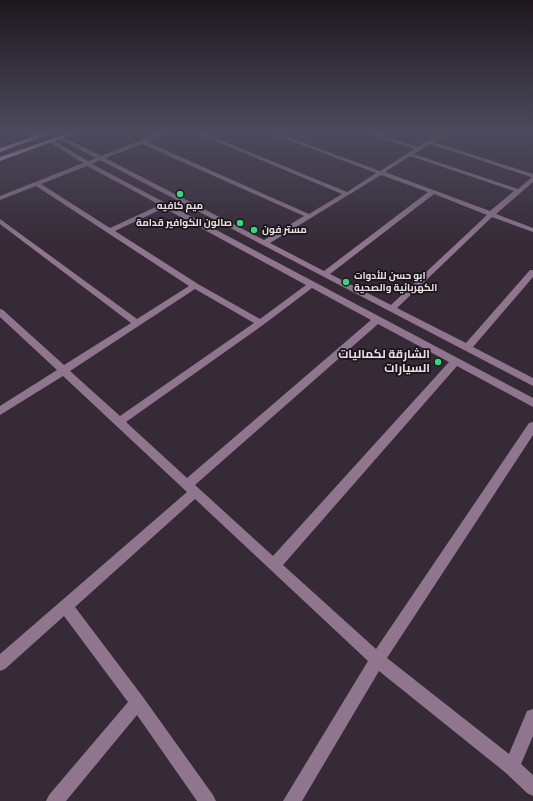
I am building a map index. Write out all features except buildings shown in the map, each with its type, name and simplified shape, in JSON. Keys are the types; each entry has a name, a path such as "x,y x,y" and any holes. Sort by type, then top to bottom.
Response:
{"street":[{"path":"0,198 74,169"},
{"path":"98,169 533,403"},
{"path":"121,169 533,382"},
{"path":"205,169 310,216"},
{"path":"287,169 347,194"},
{"path":"372,169 533,230"},
{"path":"264,243 347,194 383,169"},
{"path":"455,169 519,191"},
{"path":"513,169 533,176"},
{"path":"391,309 490,215 519,191 530,186 533,179"},
{"path":"37,184 195,286 260,323"},
{"path":"325,274 433,192"},
{"path":"109,231 165,205"},
{"path":"0,221 137,323"},
{"path":"468,348 533,272"},
{"path":"119,422 260,323 312,284"},
{"path":"0,411 195,286"},
{"path":"0,312 377,660 512,767 533,787"},
{"path":"0,664 65,606 191,488 378,320"},
{"path":"274,565 456,361"},
{"path":"292,801 377,660 533,426"},
{"path":"65,606 138,702 207,801"},
{"path":"55,801 138,702"},
{"path":"512,767 533,718"}],"place":[{"name":"ميم كافيه","path":"180,194"},
{"name":"صالون الكوافير قدامة","path":"240,223"},
{"name":"مستر فون","path":"254,230"},
{"name":"ابو حسن للأدوات الكهربائية والصحية","path":"346,282"},
{"name":"الشارقة لكماليات السيارات","path":"438,362"}]}
